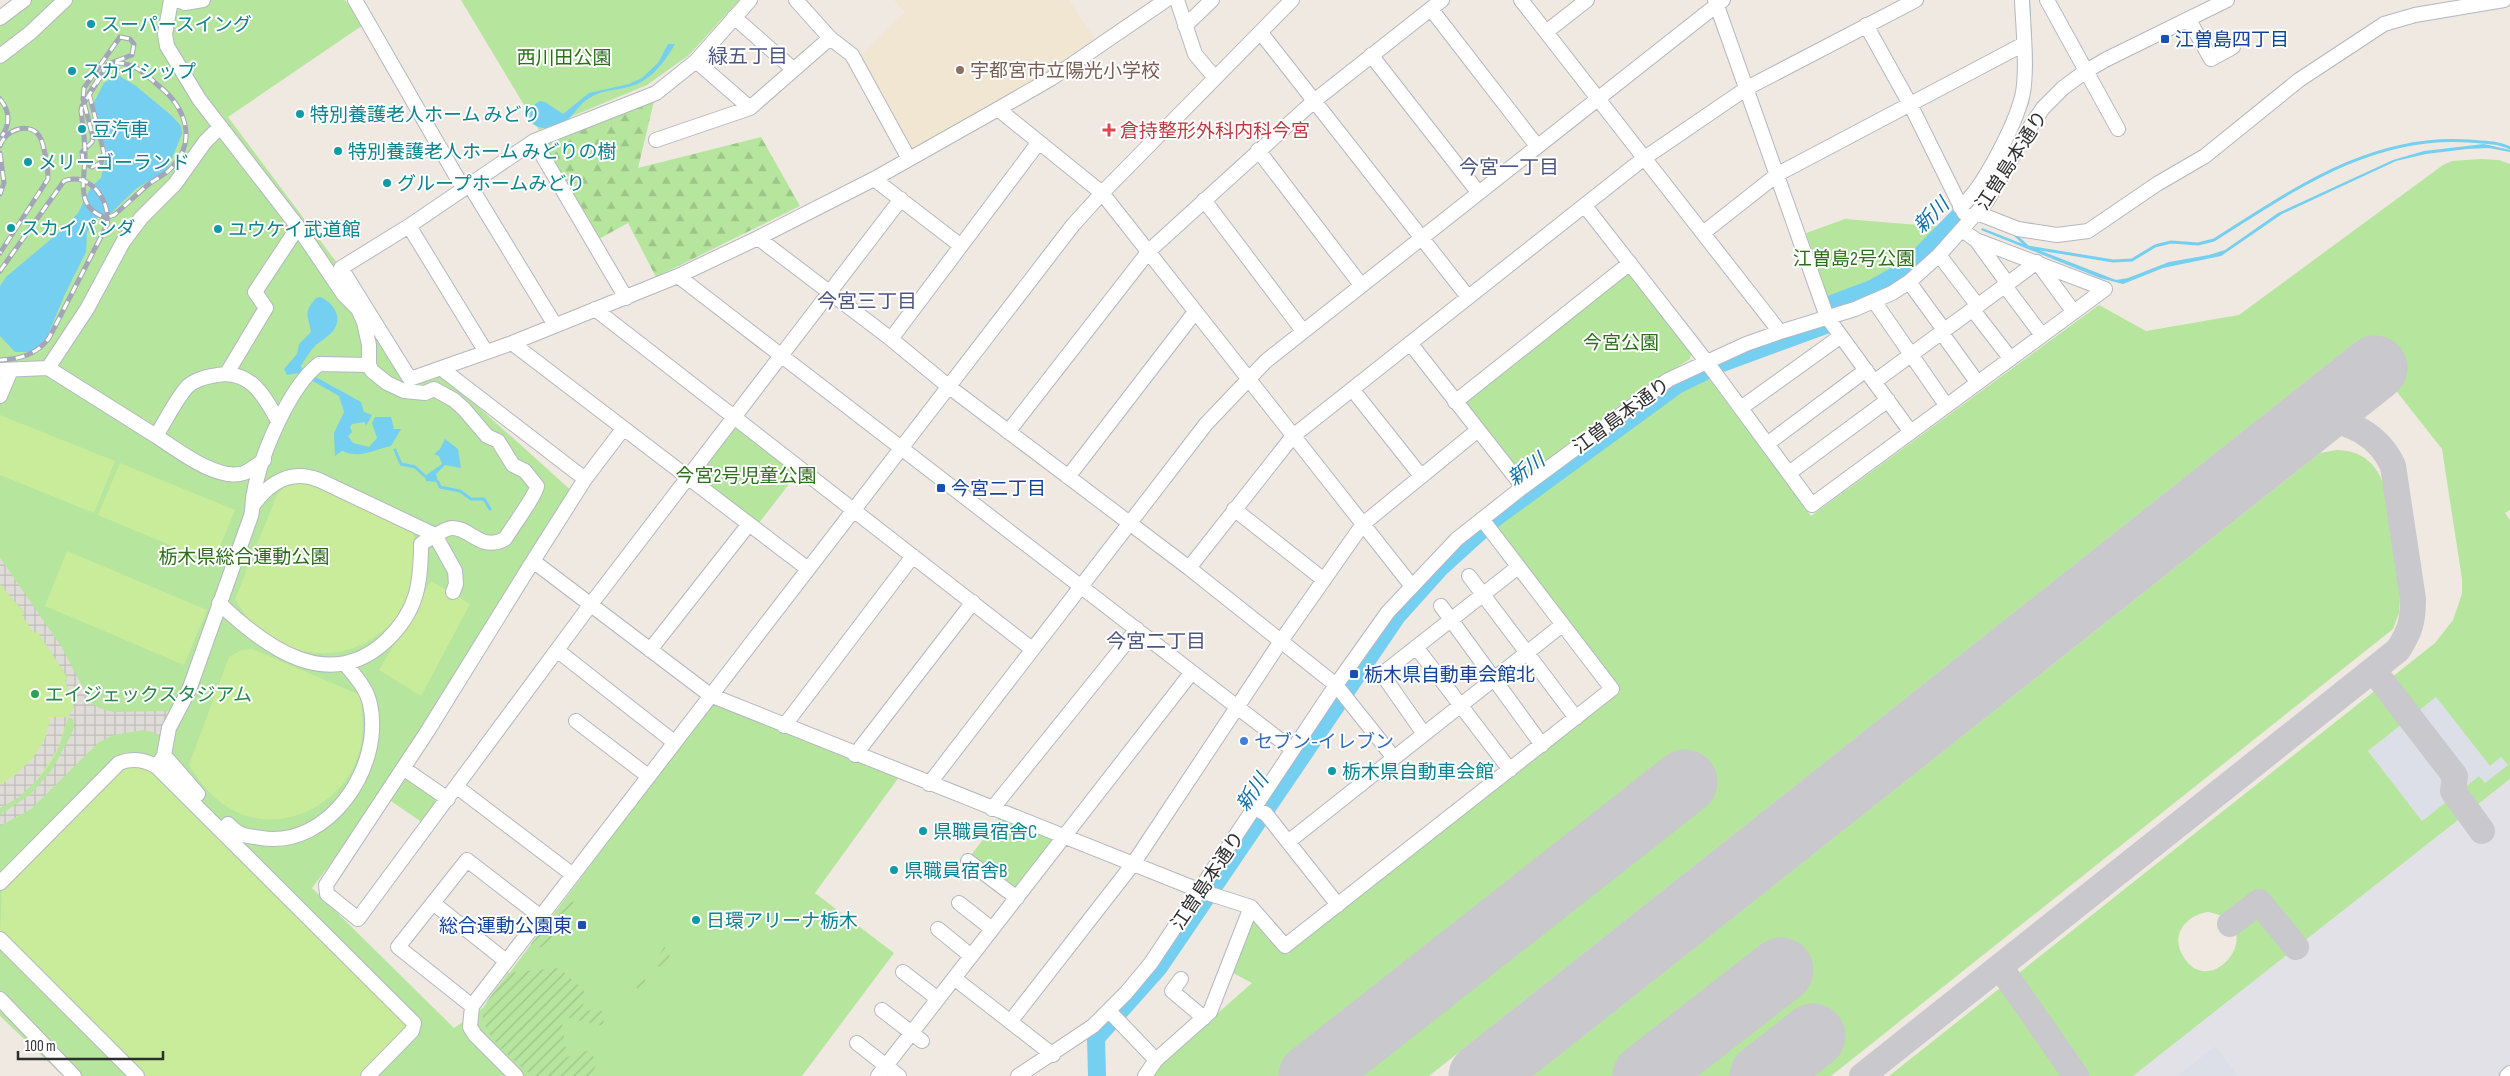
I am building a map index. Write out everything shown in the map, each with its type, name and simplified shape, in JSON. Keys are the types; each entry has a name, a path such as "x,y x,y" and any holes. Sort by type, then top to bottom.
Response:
{"street":[{"path":"0,18 24,0"},
{"path":"0,56 30,33 65,0"},
{"path":"171,0 165,34 167,46 199,99 298,227 344,295 358,310 364,322 369,345 369,365 379,378 404,391 425,393 434,388 454,400 487,436 498,441 511,463 525,471 537,486 537,493 521,512 505,539 500,542 485,542 456,528 449,528 441,535 435,535 306,475 280,479 254,499"},
{"path":"178,0 185,3 203,0"},
{"path":"355,0 466,186 555,326"},
{"path":"750,0 696,61 656,93 534,141 409,226 341,268 410,379 512,343 626,298 758,238 874,179 1052,78 1166,0"},
{"path":"796,0 830,38 852,55 909,159"},
{"path":"1177,0 1195,54 1215,78"},
{"path":"1185,26 1212,0"},
{"path":"516,1076 475,1035 470,1027 472,1006 1073,225 1102,193 1292,0"},
{"path":"1008,432 1149,251 1314,101 1442,0"},
{"path":"1521,0 1780,332"},
{"path":"1546,32 1587,0"},
{"path":"1189,568 1293,436 1643,158 1747,88 1916,0"},
{"path":"1960,207 1982,183 2012,123 2022,95 2024,44 2022,0"},
{"path":"2047,0 2118,128"},
{"name":"江曽島本通り","path":"1018,1076 1093,1026 1109,1011 1151,963 1201,891 1336,685 1388,612 1450,545 1522,487 1658,386 1706,361 1780,332 1874,301 1909,282 1939,255 1969,222 1998,185 2011,158 2044,108 2063,88 2086,70 2227,0"},
{"path":"1969,222 2057,235 2088,231 2157,184 2205,156 2299,80 2384,24 2416,14 2504,0"},
{"path":"929,784 1206,424 1248,378 1303,331 1598,99 1718,1 1827,317 1910,431"},
{"path":"1431,9 1537,146"},
{"path":"734,16 793,69"},
{"path":"2189,20 2211,59 2233,47"},
{"path":"1866,25 1911,106 1969,222 1976,240 2042,334"},
{"path":"1261,33 1468,297"},
{"path":"656,140 750,108 830,38"},
{"path":"1703,233 1778,174 1911,106 2024,44"},
{"path":"1371,55 1478,192"},
{"path":"696,61 750,108"},
{"path":"998,109 1102,193 1411,585"},
{"path":"48,368 87,309 123,242 141,218 175,184 205,142 220,127"},
{"path":"534,141 626,298"},
{"path":"891,339 1039,142"},
{"path":"1258,150 1361,285"},
{"path":"874,179 961,246"},
{"path":"623,429 584,479 403,768 326,885 327,894 358,919 591,604 782,357 901,199"},
{"path":"1204,200 1303,331"},
{"path":"1584,206 1706,361 1812,505 2105,289 1976,240"},
{"path":"409,226 486,352"},
{"path":"227,374 266,308 255,292 298,227"},
{"path":"758,238 891,339 1008,432 1189,568 1336,685 1394,758"},
{"path":"1939,255 2010,358"},
{"path":"1874,382 2037,262"},
{"path":"2037,262 2073,311"},
{"path":"1455,402 1630,263"},
{"path":"678,276 1294,750"},
{"path":"1909,282 1977,382"},
{"path":"1874,301 1946,405"},
{"path":"595,310 1032,649"},
{"path":"1068,477 1195,312"},
{"path":"1741,408 1841,336"},
{"path":"512,343 808,569"},
{"path":"1410,343 1522,487"},
{"path":"160,761 170,728 189,690 254,499 264,460 278,421 308,375 318,364 369,365"},
{"path":"0,396 5,370 48,368 204,466 235,474 244,473 264,460"},
{"path":"442,369 584,479"},
{"path":"1767,444 1866,370"},
{"path":"156,436 188,386 204,377 227,374 235,374 258,389 278,421"},
{"path":"1352,389 1421,476"},
{"path":"1789,474 1888,400"},
{"path":"1010,1022 1133,864 1281,641 1363,524 1478,430"},
{"path":"235,474 247,483 254,499"},
{"path":"1234,509 1324,580"},
{"path":"532,561 710,695 1201,891 1251,907 1285,946 1612,689 1482,519"},
{"path":"650,650 748,524"},
{"path":"435,535 455,571 456,584 453,592"},
{"path":"219,603 254,635 272,647 298,659 326,665 346,665 376,651 408,616 417,596 421,571 421,544 435,535"},
{"path":"784,726 913,556"},
{"path":"1424,734 1382,674 1518,567"},
{"path":"1469,576 1576,718"},
{"path":"855,754 973,602"},
{"path":"1441,606 1542,745"},
{"path":"1288,842 1562,625"},
{"path":"992,809 1137,629"},
{"path":"1416,647 1510,770"},
{"path":"558,651 674,742"},
{"path":"0,883 118,763 128,759 160,761 193,789 239,835 272,840 294,838 316,827 339,807 362,773 369,754 372,729 370,704 363,686 346,665"},
{"path":"882,1071 917,1037 938,999 1192,672"},
{"path":"576,721 648,776"},
{"path":"160,761 414,1023 412,1031 368,1076"},
{"path":"403,768 448,799"},
{"path":"457,787 573,875"},
{"path":"1255,808 1266,814 1338,904"},
{"path":"472,1006 398,947 467,860 540,917"},
{"path":"968,861 1016,898"},
{"path":"433,903 506,961"},
{"path":"959,903 992,930"},
{"path":"1144,1076 1156,1060 1210,1012 1251,907"},
{"path":"938,929 971,956"},
{"path":"0,939 137,1076"},
{"path":"903,972 938,999"},
{"path":"954,978 1052,1055"},
{"path":"1181,979 1172,991 1204,1018"},
{"path":"0,999 74,1076"},
{"path":"882,1010 917,1037"},
{"path":"1109,1011 1156,1060"},
{"path":"857,1043 882,1071 899,1076"}],"shaded area":[{"name":"宇都宮市立陽光小学校","path":"894,0 1069,0 1096,41 1029,85 913,149 860,56 905,12"},
{"path":"0,558 61,646 91,703 99,708 113,712 172,711 167,741 153,732 143,730 114,735 99,742 31,809 0,826 0,815 31,794 52,770 74,727 73,719 68,717 74,707 65,680 68,678 37,631 34,633 22,616 24,612 0,584"},
{"path":"2436,697 2490,766 2501,757 2508,766 2485,783 2479,776 2422,821 2368,751"},
{"path":"48,717 68,717 58,748 38,779 19,797 0,808 0,785 14,776 33,758 44,741 50,722"},
{"path":"2510,779 2510,1069 2501,1076 2133,1076"},
{"path":"2215,1046 2238,1076 2177,1076"}],"green space":[{"name":"栃木県総合運動公園","path":"32,0 345,0 363,25 228,117 343,271 408,376 444,376 574,493 414,753 312,888 454,1028 484,1007 712,703 899,777 815,893 894,953 802,1076 63,1076 0,1016 0,23"},
{"name":"西川田公園","path":"461,0 739,0 689,55 647,85 539,130"},
{"path":"655,97 638,168 761,137 800,206 656,277 628,223 597,240 543,150 544,142"},
{"path":"2481,159 2499,160 2510,164 2510,510 2505,513 2510,520 2510,779 2133,1076 1889,1076 2435,643 2453,620 2462,594 2462,579 2442,449 2357,341 1429,1076 1153,1076 1169,1056 1252,983 1231,972 1254,915 1288,954 1334,913 1620,692 1495,532 1495,524 1696,379 1705,378 1710,380 1811,516 2099,305 2146,331 2239,315 2443,165 2452,161","holes":["2436,697 2490,766 2501,757 2508,765 2485,783 2479,776 2422,821 2368,751","2208,912 2227,919 2235,931 2236,944 2230,957 2220,966 2208,971 2195,968 2183,956 2178,941 2182,927 2187,922 2193,917"]},
{"name":"江曽島2号公園","path":"1845,219 1955,228 1905,276 1877,292 1830,308 1806,233"},
{"name":"今宮公園","path":"1626,274 1635,276 1692,349 1690,359 1646,386 1523,478 1464,406 1465,399"},
{"path":"0,415 115,461 94,513 0,475"},
{"name":"今宮2号児童公園","path":"735,427 796,475 759,523 697,477"},
{"path":"2337,450 2354,453 2367,460 2378,472 2384,487 2400,597 2399,613 2393,629 1831,1076 1533,1076 2320,453"},
{"path":"120,463 235,510 213,563 98,515"},
{"path":"301,481 411,528 417,548 418,554 413,584 402,609 385,629 364,644 340,652 314,653 287,646 257,628 246,616 235,599 277,495 283,488"},
{"path":"67,551 207,610 184,665 45,606"},
{"path":"431,581 470,604 421,696 379,670"},
{"name":"エイジェックスタジアム","path":"0,584 24,613 22,616 34,632 37,630 68,679 65,681 74,707 59,747 42,775 26,790 0,808"},
{"path":"252,649 360,695 362,735 357,759 347,778 333,794 316,807 297,815 277,819 257,818 237,812 209,792 189,765 229,657 241,650"},
{"path":"136,766 150,769 410,1026 361,1076 142,1076 0,933 2,887 123,770"},
{"path":"406,776 435,796 436,804 423,823 388,799 402,777"},
{"path":"999,818 1052,837 1053,845 1014,893 969,858"},
{"path":"568,896 573,900 574,912 547,945 534,949 531,944"},
{"path":"664,947 669,950 670,962 664,969 654,964"},
{"path":"559,968 584,990 583,1010 603,1011 604,1026 561,1016 567,1057 591,1050 596,1064 593,1073 596,1076 532,1076 498,1045 485,1025 483,1015 485,1005 508,973"},
{"path":"641,973 644,974 647,990 640,991 634,985"}],"water":[{"path":"2026,0 2030,0 2033,66 2029,103 1987,188 1976,202 1973,200 2018,117"},
{"path":"668,44 675,44 660,66 648,78 633,86 595,95 581,105 563,123 556,126 541,128 532,123 529,114 534,105 540,101 545,102 563,114 589,93 629,84 642,78 658,63"},
{"path":"118,75 136,86 172,116 181,126 182,134 167,170 137,188 110,214 100,214 87,232 86,252 65,294 47,337 32,352 15,352 0,336 0,286 6,277 63,229 78,213 91,187 101,178 107,153 93,104 104,83"},
{"path":"2484,144 2510,150 2510,152 2489,148 2467,149 2426,154 2396,161 2282,214 2221,256 2163,268 2123,284 2100,278 1981,230 1982,228 2116,280 2128,278 2169,262 2209,255 2225,250 2278,213 2393,160 2424,151"},
{"path":"1954,222 1957,225 1922,261 1885,287 1854,301 1852,296 1868,290 1908,266"},
{"path":"316,298 325,299 336,311 336,326 331,333 314,347 301,366 303,370 361,402 364,412 372,415 366,426 365,422 352,424 350,427 352,432 348,436 353,443 369,447 377,438 372,423 375,417 391,417 394,429 401,429 391,446 361,454 342,451 335,456 334,433 344,412 339,396 299,373 287,375 284,369 297,354 299,344 311,332 308,318 309,307"},
{"path":"445,439 458,449 461,468 445,465 436,474 438,482 426,481 425,476 442,464 439,456 434,454 440,449"}],"waterway":[{"path":"2013,233 2028,247 2113,261 2132,260 2155,246 2171,242 2198,244 2214,240 2303,185 2365,156 2398,147 2433,141 2485,142 2510,148"},
{"name":"新川","path":"1097,1076 1096,1038 1159,967 1397,616 1441,567 1495,518 1677,385 1722,363 1831,323 1832,304 1872,289 1907,269 1974,201"},
{"path":"395,450 401,464 415,467 425,476"},
{"path":"438,482 440,487 460,491 471,499 484,499 490,509"}],"taxiway":[{"path":"1862,1076 2398,650 2410,626 2413,599 2393,466 2387,455 2371,437 2352,426 2317,415"},
{"path":"2374,671 2455,776 2453,791 2482,831"},
{"path":"2230,924 2259,902 2296,947"},
{"path":"2000,967 2076,1076"}],"runway":[{"path":"1481,1076 2375,368"},
{"path":"1311,1076 1685,782"},
{"path":"1645,1076 1781,970"},
{"path":"1762,1076 1813,1036"}],"railway":[{"path":"120,37 130,39 134,44 132,55 108,64 89,93 104,153 101,163 92,167 83,162 82,152 92,142 93,137 83,99 84,88 120,37"},
{"path":"115,63 122,63 140,70 169,95 181,114 185,124 186,135 185,146 171,169 149,184 114,215 106,218 96,213 85,200 83,183 85,144 81,111 82,106 106,69 115,63"},
{"path":"0,99 6,108 8,118 2,136"},
{"path":"0,146 7,135 13,131 25,128 37,133 44,148 48,179 0,253"},
{"path":"0,153 4,183 0,194"},
{"path":"0,271 64,181 82,180 97,190 106,207 107,225 49,338 39,348 27,355 14,359 0,360"}],"place":[{"name":"スーパースイング","path":"91,24"},
{"name":"江曽島四丁目","path":"2165,39"},
{"name":"宇都宮市立陽光小学校","path":"960,70"},
{"name":"スカイシップ","path":"72,71"},
{"name":"特別養護老人ホーム みどり","path":"300,114"},
{"name":"豆汽車","path":"82,129"},
{"name":"倉持整形外科内科今宮","path":"1109,130"},
{"name":"特別養護老人ホーム みどりの樹","path":"338,151"},
{"name":"メリーゴーランド","path":"28,162"},
{"name":"グループホームみどり","path":"387,183"},
{"name":"スカイパンダ","path":"11,228"},
{"name":"ユウケイ武道館","path":"218,229"},
{"name":"今宮二丁目","path":"941,488"},
{"name":"栃木県自動車会館北","path":"1354,674"},
{"name":"エイジェックスタジアム","path":"35,694"},
{"name":"セブン-イレブン","path":"1244,741"},
{"name":"栃木県自動車会館","path":"1332,771"},
{"name":"県職員宿舎C","path":"923,831"},
{"name":"県職員宿舎B","path":"894,870"},
{"name":"日環アリーナ栃木","path":"696,920"},
{"name":"総合運動公園東","path":"582,925"}],"district":[{"name":"緑五丁目","path":"748,56"},
{"name":"今宮一丁目","path":"1509,167"},
{"name":"今宮三丁目","path":"867,301"},
{"name":"今宮二丁目","path":"1156,641"}]}
